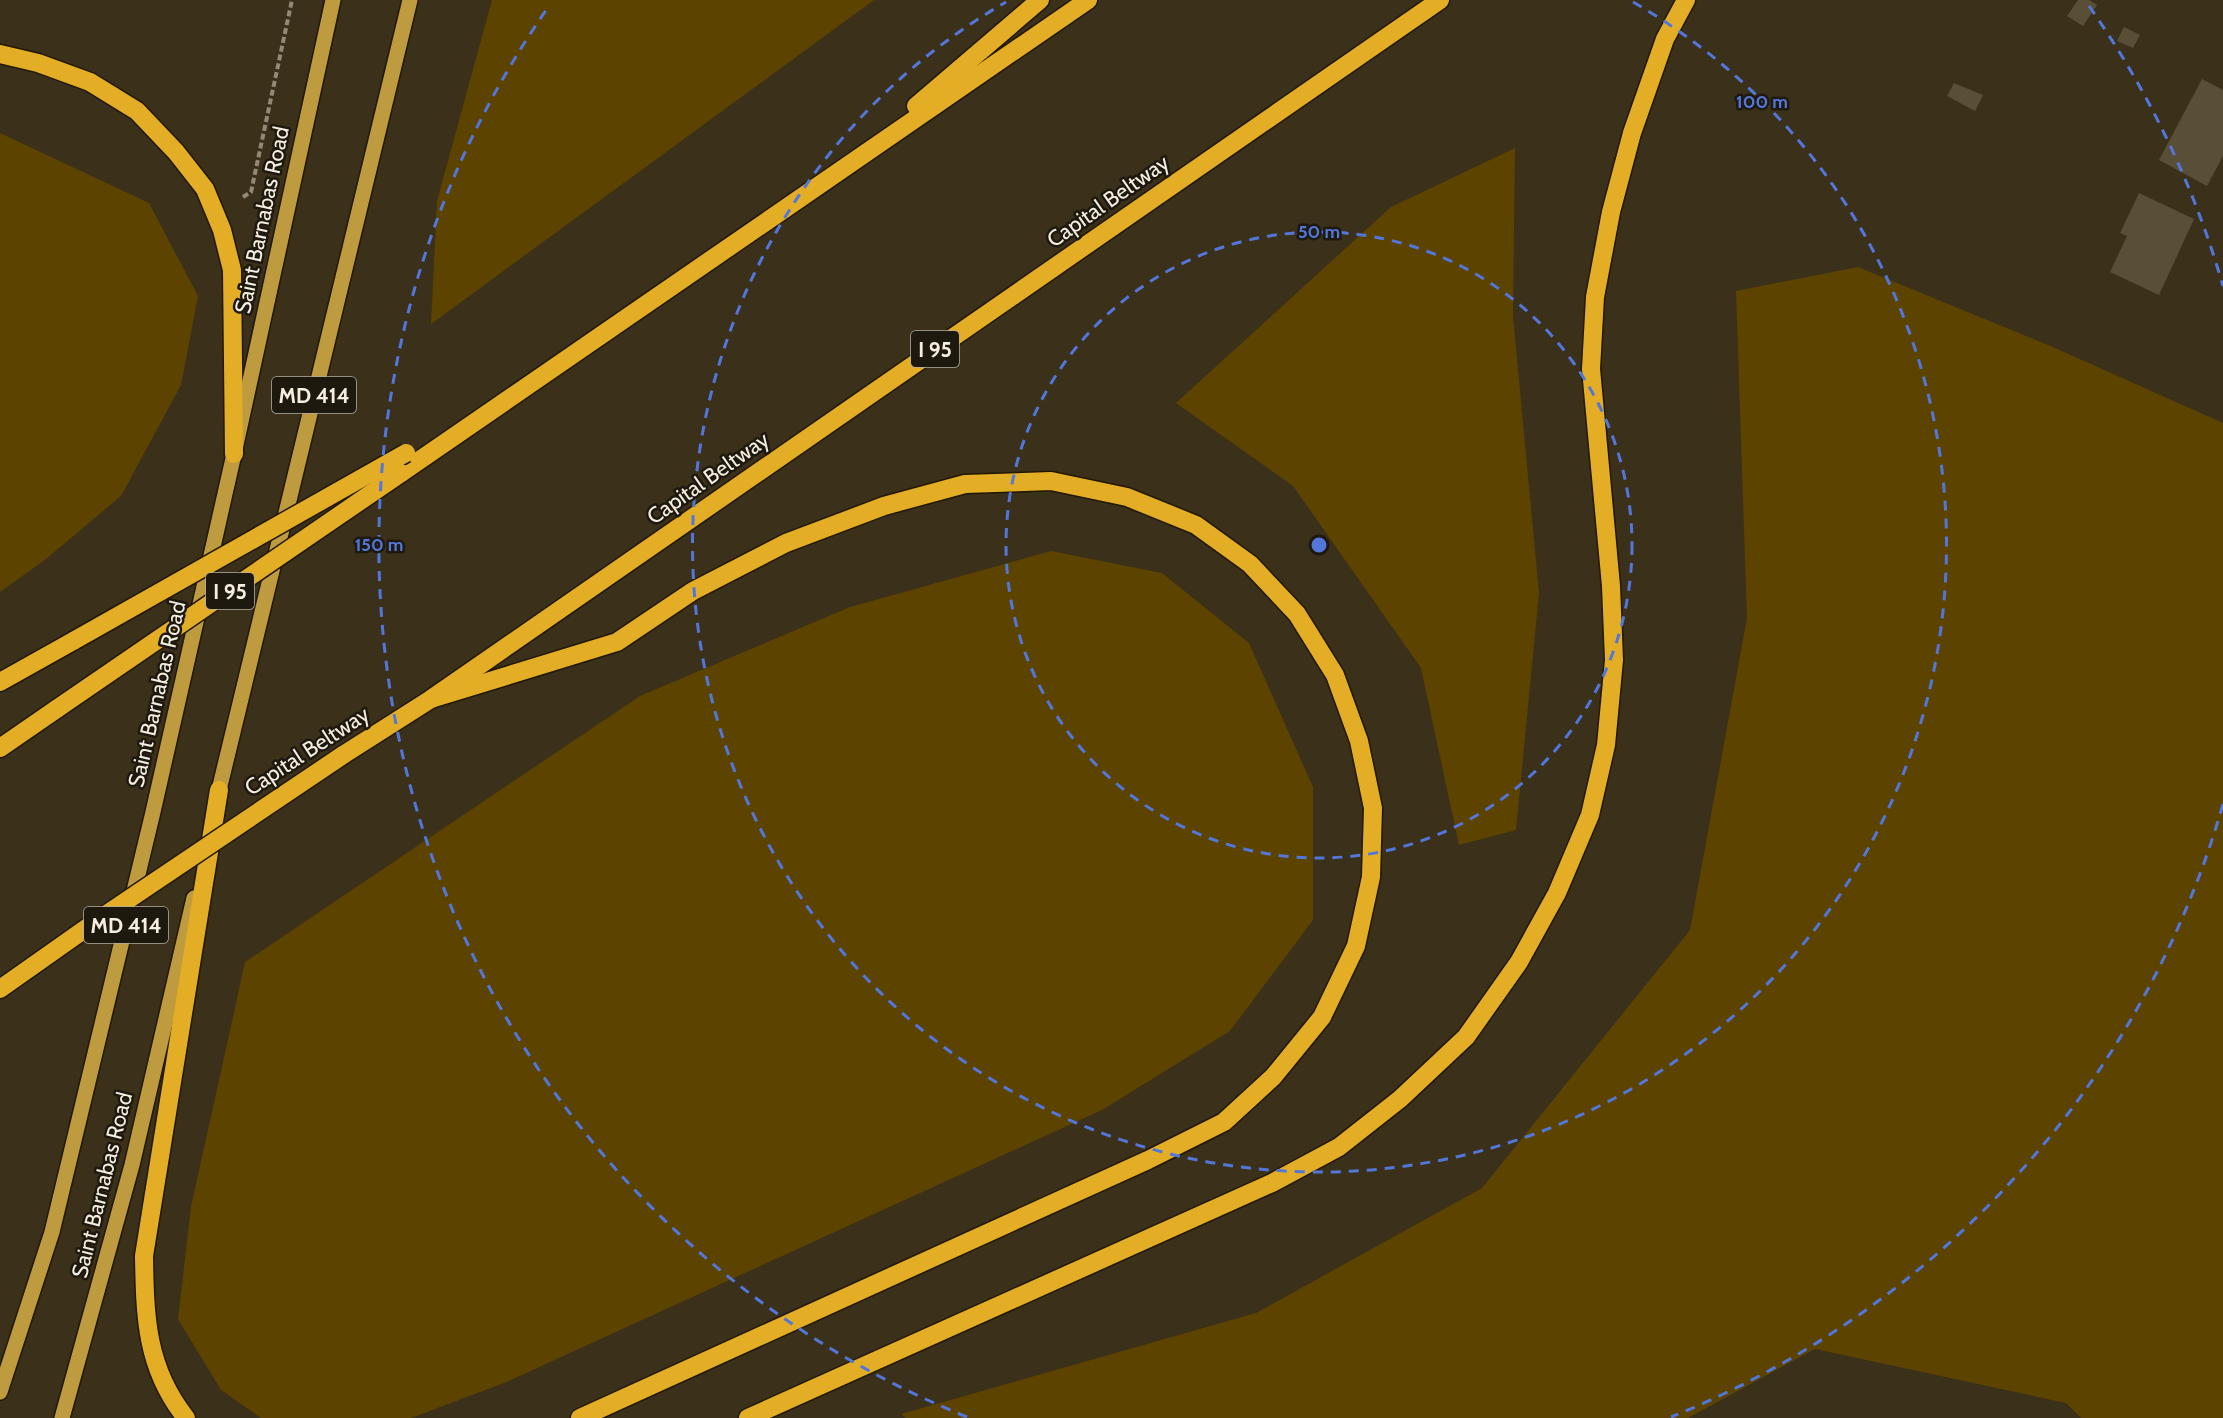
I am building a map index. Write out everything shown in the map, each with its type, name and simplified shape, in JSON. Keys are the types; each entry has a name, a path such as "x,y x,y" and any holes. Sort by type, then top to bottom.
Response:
{"highway":[{"path":"840,171 1040,0"},
{"name":"I 95","path":"0,748 1088,0"},
{"name":"Capital Beltway","path":"0,989 342,755 431,699 1440,0"},
{"path":"748,1418 1272,1183 1339,1147 1400,1099 1466,1037 1519,963 1557,893 1590,814 1606,745 1614,660 1611,586 1591,369 1595,297 1611,212 1632,133 1665,39 1686,0"},
{"path":"0,54 38,63 90,82 137,111 176,152 205,189 222,230 232,270 234,454"},
{"path":"0,682 532,382"},
{"path":"431,699 617,642 693,591 786,543 884,506 965,484 1051,481 1127,497 1196,525 1250,564 1297,614 1335,675 1359,741 1373,808 1371,877 1356,946 1322,1017 1274,1077 1224,1122 1148,1160 580,1418"},
{"path":"186,1418 174,1403 152,1355 145,1309 144,1256 219,790"}],"main road":[{"name":"Saint Barnabas Road","path":"0,1392 52,1232 150,823 234,454 333,0"},
{"name":"MD 414","path":"219,790 410,0"},
{"name":"Saint Barnabas Road","path":"62,1418 132,1165 204,856"}],"path":[{"path":"243,197 251,192 292,0"}],"shaded area":[{"path":"492,0 874,0 431,324 437,201"},
{"path":"0,133 149,203 198,296 181,385 121,496 46,559 0,592"},
{"path":"1515,148 1513,316 1539,593 1516,830 1459,845 1421,668 1293,486 1176,403 1391,207"},
{"path":"1858,267 2055,348 2223,423 2223,1418 2081,1418 2066,1403 1815,1349 1688,1418 906,1418 901,1414 1256,1313 1482,1188 1690,930 1747,618 1736,291"},
{"path":"1051,551 1162,573 1249,643 1313,787 1313,920 1230,1031 1102,1110 504,1383 411,1418 261,1418 221,1390 178,1319 191,1207 245,962 640,696 850,607"}],"building":[{"path":"2078,0 2089,0 2097,5 2083,26 2067,16"},
{"path":"2124,27 2140,35 2133,48 2117,41"},
{"path":"2202,79 2223,90 2223,156 2207,186 2159,160"},
{"path":"1954,83 1983,95 1975,111 1947,96"},
{"path":"2139,193 2194,219 2159,295 2110,272 2127,236 2120,233"}]}
